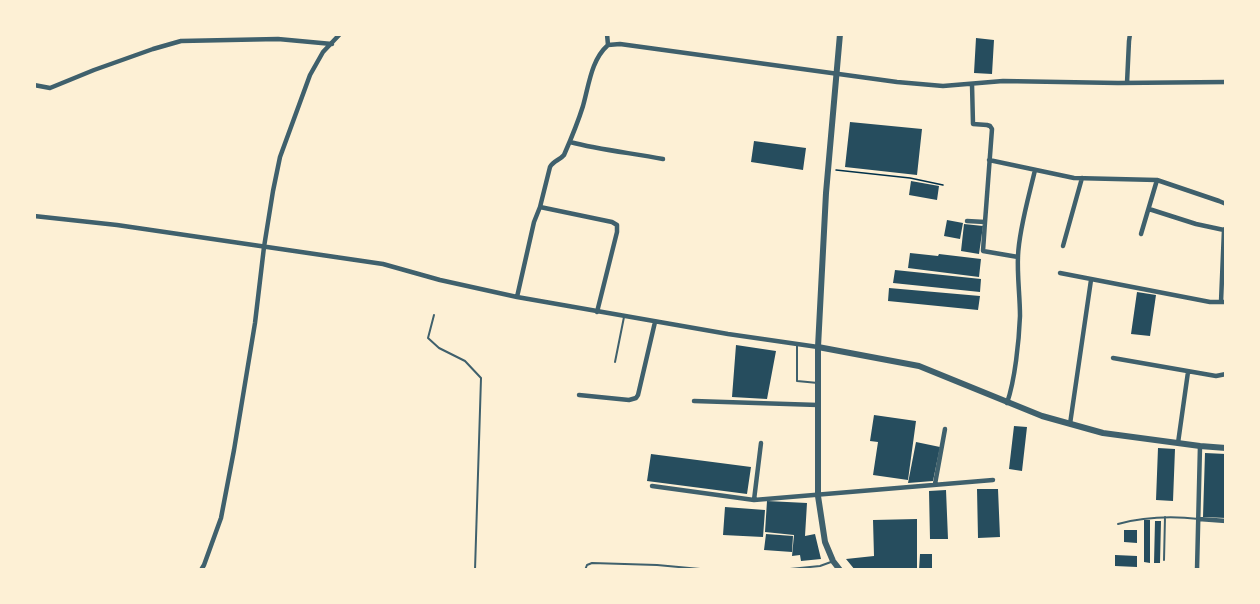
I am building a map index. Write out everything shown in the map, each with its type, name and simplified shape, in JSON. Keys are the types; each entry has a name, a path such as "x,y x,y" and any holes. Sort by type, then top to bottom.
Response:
{"street":[{"path":"201,570 218,528 223,507 245,386 264,247 280,157 310,75 323,52 340,34"},
{"path":"607,34 608,45"},
{"path":"840,34 818,348 818,496 825,542 833,561 840,570"},
{"path":"1126,83 1130,34"},
{"path":"34,85 50,88 104,66 181,41 278,39 332,44"},
{"path":"517,297 534,222 550,167 564,155 598,56 608,45 620,44 943,86 1003,81 1226,82"},
{"path":"972,84 973,124 987,125 992,129 983,252 1018,257"},
{"path":"570,142 663,159"},
{"path":"989,160 1074,178 1157,180 1226,204"},
{"path":"1007,403 1017,350 1020,318 1018,257 1035,170"},
{"path":"1063,246 1082,178"},
{"path":"1141,234 1157,180"},
{"path":"540,207 617,225 597,312"},
{"path":"1060,273 1210,302 1223,302 1225,229 1196,224 1149,209"},
{"path":"34,216 106,224 383,264 440,280 517,297 919,366 1042,416 1103,433 1226,448"},
{"path":"967,221 985,222"},
{"path":"1070,424 1091,280"},
{"path":"579,395 629,400 636,398 655,322"},
{"path":"1113,358 1216,376 1226,374"},
{"path":"1178,443 1188,372"},
{"path":"694,401 818,405"},
{"path":"934,484 945,429"},
{"path":"754,500 760,443"},
{"path":"1197,570 1200,446"},
{"path":"652,486 754,500 993,480"},
{"path":"1199,519 1226,521"}],"lane":[{"path":"434,315 428,338 439,348 465,361 481,378 475,570"},
{"path":"615,362 625,316"},
{"path":"797,345 797,381 818,383"},
{"path":"1164,560 1165,517"},
{"path":"1118,524 1136,519 1165,517 1199,519"},
{"path":"780,570 820,566 833,561"},
{"path":"585,570 592,563 657,565 711,570"}],"path":[{"path":"829,169 910,178 943,185"}],"building":[{"path":"976,38 994,40 992,74 974,73"},
{"path":"850,122 922,129 917,175 845,167"},
{"path":"754,141 806,148 803,170 751,162"},
{"path":"911,181 939,186 937,200 909,195"},
{"path":"947,220 963,223 960,239 944,236"},
{"path":"964,224 983,226 979,254 961,251"},
{"path":"910,253 981,259 979,277 908,268"},
{"path":"895,270 981,279 980,292 893,283"},
{"path":"889,288 980,296 978,310 888,301"},
{"path":"1137,292 1156,295 1150,336 1131,334"},
{"path":"736,345 776,351 767,399 732,397"},
{"path":"874,415 916,421 908,480 873,475 878,442 870,441"},
{"path":"1014,426 1027,427 1022,471 1009,469"},
{"path":"916,442 940,447 933,481 908,483"},
{"path":"1158,448 1175,449 1173,501 1156,500"},
{"path":"1205,453 1226,454 1226,518 1203,517"},
{"path":"651,454 751,467 747,494 647,481"},
{"path":"977,489 998,489 1000,537 978,538"},
{"path":"946,490 948,539 930,539 929,491"},
{"path":"767,501 807,503 805,536 815,534 821,559 801,561 800,555 792,556 794,535 765,532"},
{"path":"725,507 765,510 763,537 723,535"},
{"path":"917,519 917,568 855,570 846,559 874,556 873,520"},
{"path":"1144,520 1150,520 1150,563 1144,562"},
{"path":"1155,521 1161,521 1160,563 1154,563"},
{"path":"1124,530 1137,530 1137,543 1124,542"},
{"path":"766,534 793,536 792,552 764,550"},
{"path":"920,554 932,554 932,570 919,570"},
{"path":"1115,555 1137,556 1137,567 1115,566"}]}
